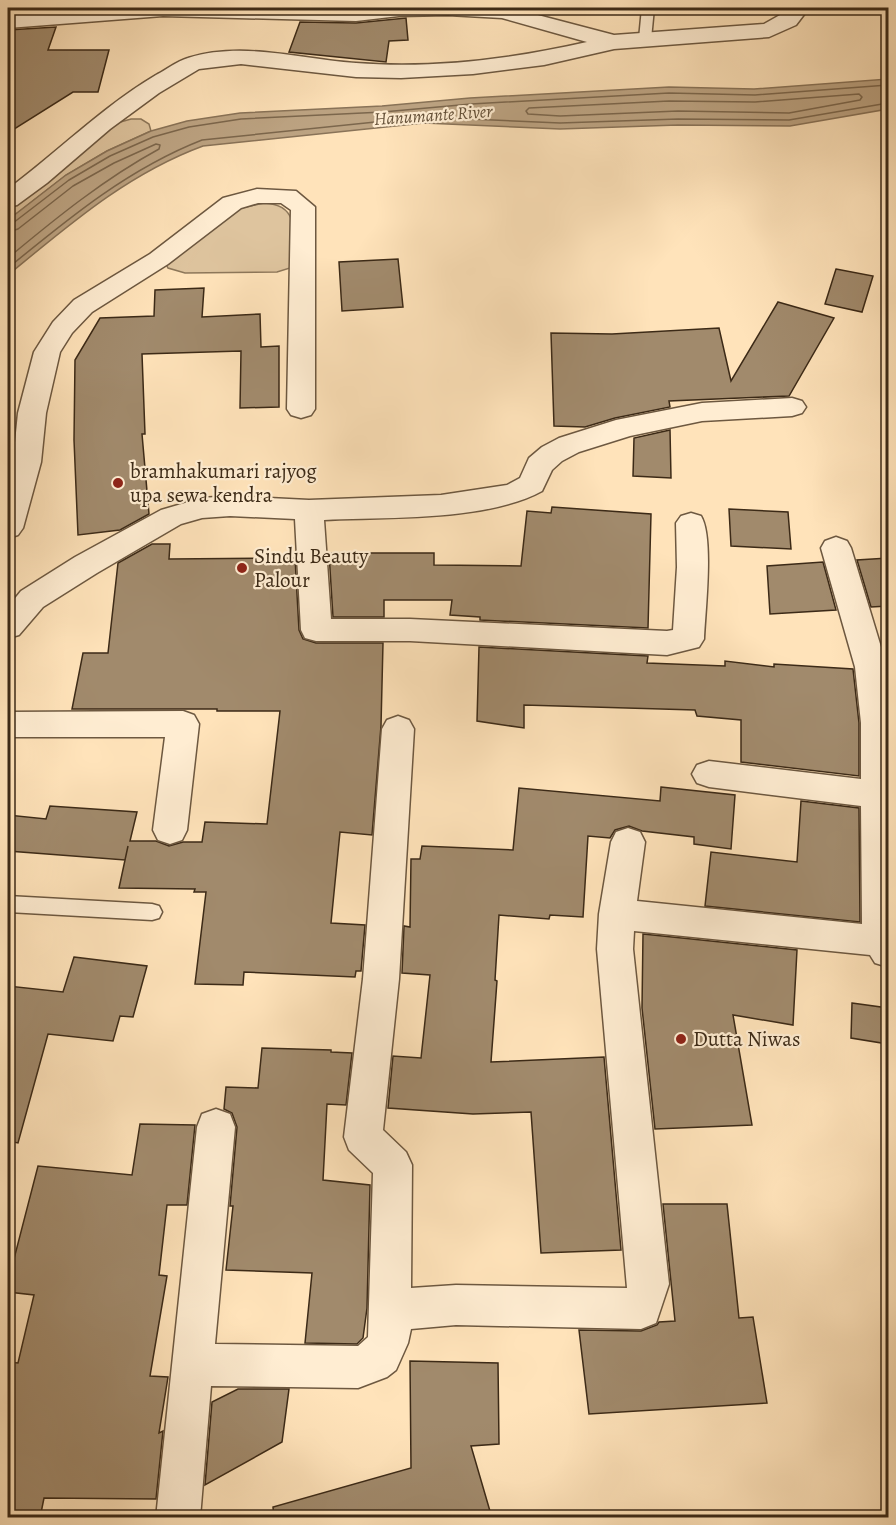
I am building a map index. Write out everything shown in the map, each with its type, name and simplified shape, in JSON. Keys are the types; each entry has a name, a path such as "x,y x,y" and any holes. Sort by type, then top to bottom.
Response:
{"street":[{"path":"8,200 38,178 102,123 151,88 193,63 241,57 356,70 473,67 544,58 614,42 769,30 788,20 798,8"},
{"path":"8,22 172,9 356,15 399,9 448,9 502,12 614,42"},
{"path":"614,42 623,66"},
{"path":"8,528 27,462 32,414 47,352 62,328 83,306 159,259 232,203 257,196 287,195 303,207 301,410"},
{"path":"8,627 32,599 86,565 171,518 202,508 309,510 441,505 514,494 532,484 539,465 552,453 569,445 626,427 702,412 792,407"},
{"path":"309,510 316,630 410,630 667,643 688,639 692,567 691,522"},
{"path":"617,914 884,946 877,723 871,667 836,548"},
{"path":"8,725 183,724 170,830"},
{"path":"192,1365 358,1367 376,1360 391,1332 390,1274 394,1202 392,1165 363,1137 381,979 398,729"},
{"path":"709,774 880,795"},
{"path":"391,1310 456,1305 641,1309 649,1284 615,949 617,914 628,842"},
{"path":"178,1518 216,1127"}],"lane":[{"path":"645,39 648,8"},
{"path":"8,904 152,912"}],"shaded area":[{"path":"141,119 149,124 151,131 107,151 66,175 8,220 8,208 117,123"},
{"path":"264,203 277,205 290,217 293,235 290,268 277,272 185,273 168,268 166,264 237,209"}],"water":[{"name":"Hanumante River","path":"888,79 888,109 790,126 678,125 560,129 424,123 203,146 149,171 124,186 76,220 8,275 8,220 66,175 107,151 151,131 187,121 240,113 382,106 470,98 669,87 754,89"}],"building":[{"path":"8,8 62,8 8,13"},
{"path":"406,18 408,40 389,41 386,62 289,52 300,22 356,23"},
{"path":"56,27 48,50 109,50 98,92 73,92 8,133 8,30"},
{"path":"398,259 403,307 342,311 339,262"},
{"path":"836,269 873,276 862,312 825,304"},
{"path":"204,288 202,317 260,314 261,347 279,346 279,407 240,408 241,351 142,354 145,434 142,434 149,514 120,530 78,535 74,440 75,360 100,318 154,316 155,290"},
{"path":"778,302 834,318 789,396 669,401 670,407 615,418 585,427 554,426 551,333 612,334 719,328 731,381"},
{"path":"670,430 671,478 633,476 634,438"},
{"path":"552,507 651,514 648,628 480,620 480,617 450,615 452,600 384,600 384,617 333,617 329,553 434,553 434,565 521,566 527,511 551,513"},
{"path":"729,509 788,512 791,549 731,546"},
{"path":"152,544 170,544 169,559 295,558 299,630 303,639 316,643 383,643 381,726 372,835 340,832 331,923 365,925 361,971 356,971 355,977 244,972 243,985 195,984 206,892 194,892 195,889 119,888 125,860 8,851 8,815 46,819 50,806 137,812 130,841 156,841 169,846 183,842 202,842 205,822 267,824 280,711 72,709 83,653 108,653 118,563"},
{"path":"888,558 888,606 871,607 857,560"},
{"path":"823,562 836,610 770,614 767,566"},
{"path":"479,647 648,656 647,663 725,666 725,661 774,667 774,664 853,669 859,723 859,776 741,762 741,720 697,716 695,710 524,705 524,728 477,721"},
{"path":"661,787 735,795 731,849 694,844 694,837 642,831 629,826 615,830 610,838 588,836 583,917 550,915 549,919 499,915 491,1062 604,1057 621,1250 541,1253 531,1112 473,1114 388,1108 393,1056 421,1058 430,975 402,973 404,926 410,927 411,859 420,859 422,846 513,850 519,788 660,801"},
{"path":"801,801 859,808 860,922 705,906 711,852 797,862"},
{"path":"643,934 797,950 793,1025 733,1015 752,1125 655,1129 642,1008"},
{"path":"74,957 147,966 133,1017 120,1016 113,1041 48,1034 18,1143 8,1141 8,986 63,992"},
{"path":"852,1003 888,1008 888,1044 851,1038"},
{"path":"262,1048 331,1050 331,1052 352,1053 346,1105 327,1104 323,1180 370,1185 367,1308 363,1338 357,1344 305,1343 312,1273 226,1270 233,1206 230,1206 237,1127 232,1113 224,1109 226,1087 258,1088"},
{"path":"140,1124 195,1125 187,1205 167,1205 159,1275 167,1276 150,1376 168,1377 159,1433 163,1431 156,1499 44,1498 40,1518 8,1518 8,1362 18,1363 34,1295 8,1292 8,1282 38,1166 132,1175"},
{"path":"663,1204 727,1204 739,1318 753,1317 767,1403 589,1414 579,1330 641,1331 659,1322 675,1321"},
{"path":"410,1361 498,1363 499,1444 471,1446 492,1518 274,1518 273,1507 411,1468"},
{"path":"238,1389 289,1389 282,1442 205,1485 212,1402"}],"place":[{"name":"bramhakumari rajyog upa sewa kendra","path":"118,483"},
{"name":"Sindu Beauty Palour","path":"242,568"},
{"name":"Dutta Niwas","path":"681,1039"}]}
